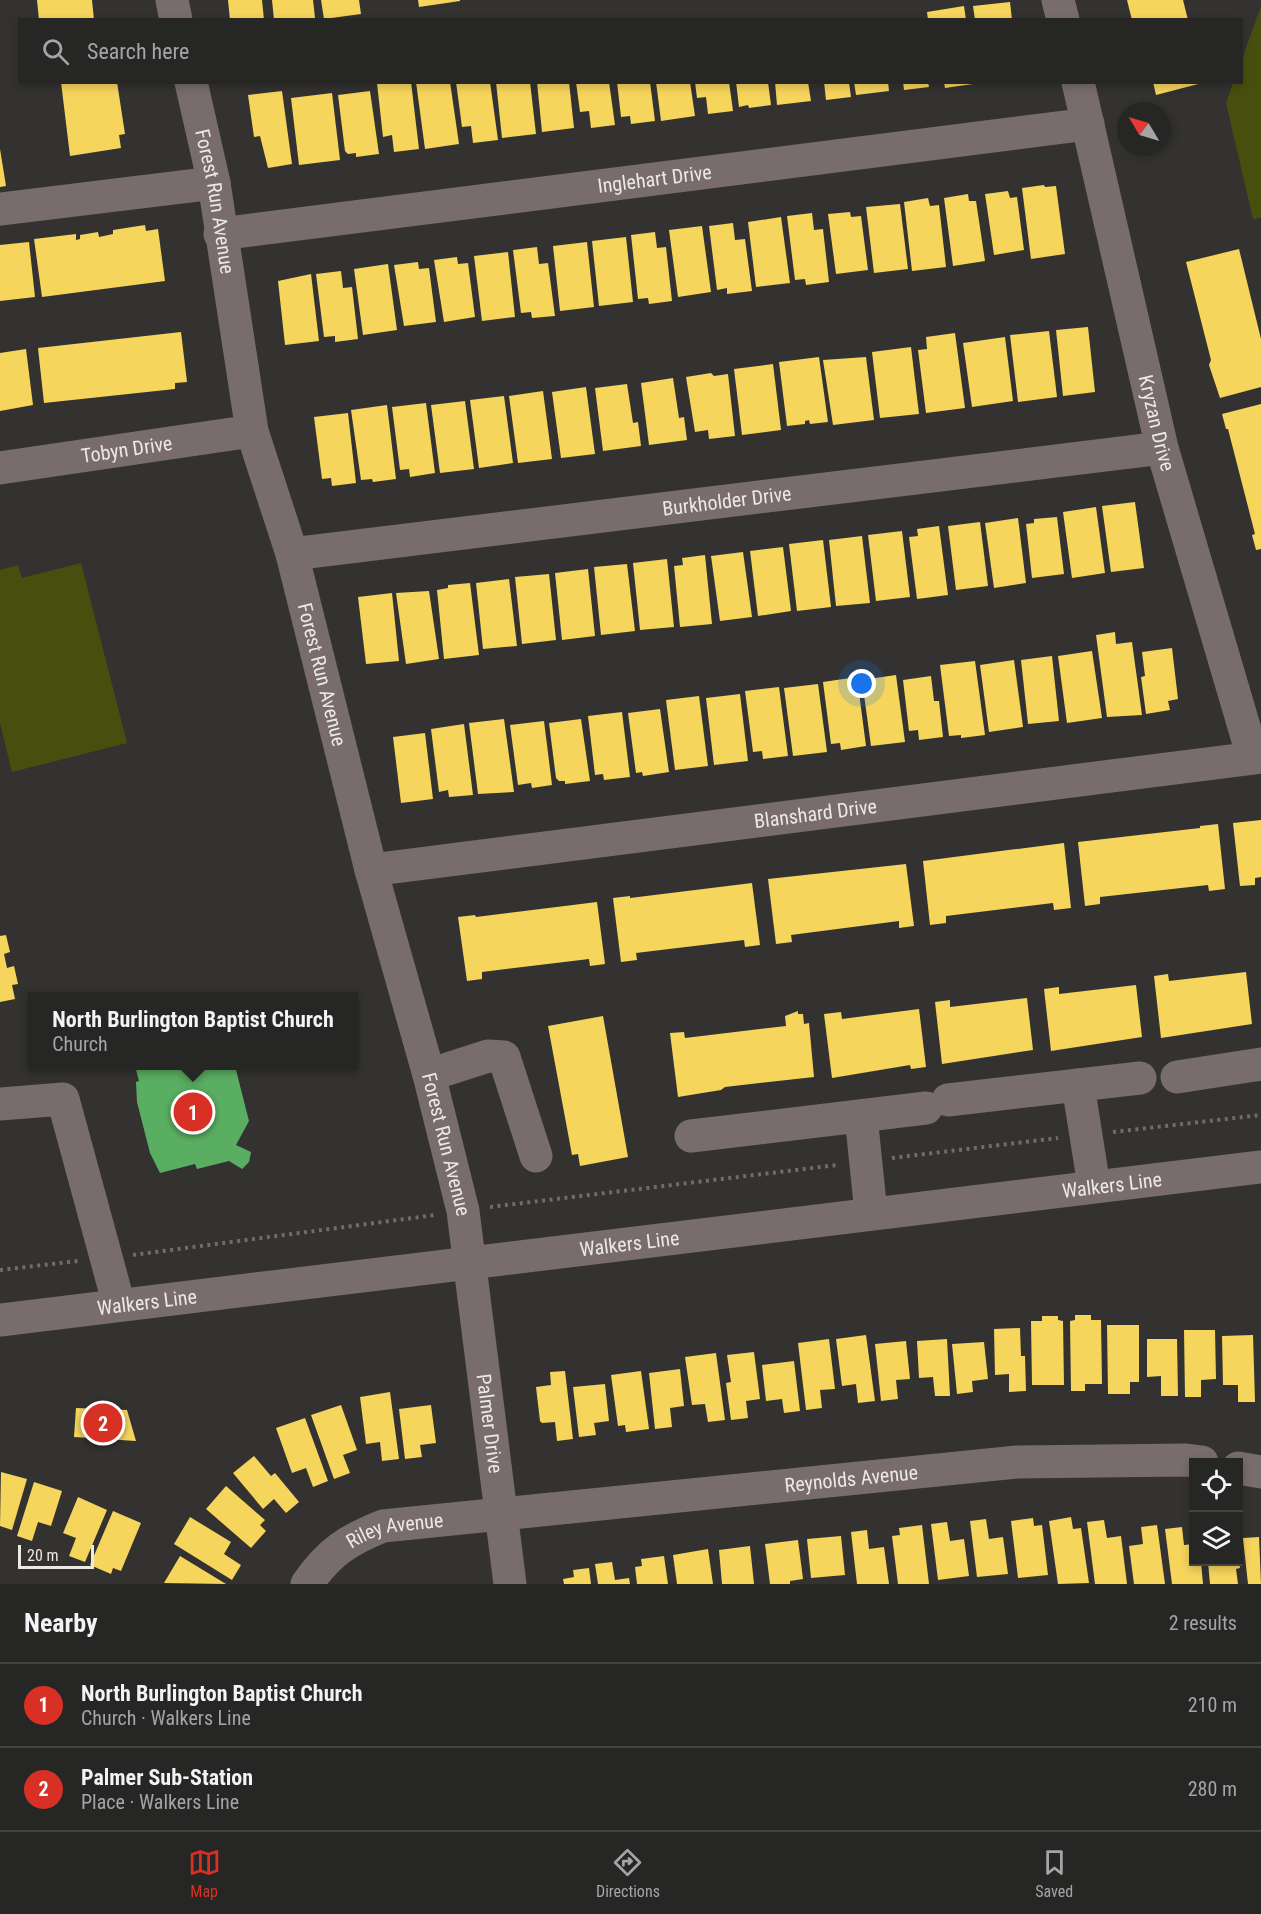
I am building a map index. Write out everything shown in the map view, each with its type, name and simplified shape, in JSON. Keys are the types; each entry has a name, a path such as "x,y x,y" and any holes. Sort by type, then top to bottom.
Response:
{"main road":[{"name":"Walkers Line","path":"0,1320 1261,1167"}],"street":[{"path":"172,0 176,18"},
{"path":"1058,0 1062,18"},
{"name":"Forest Run Avenue","path":"191,84 214,183 252,431 292,554 371,870 429,1075 463,1211 471,1263"},
{"name":"Kryzan Drive","path":"1078,84 1162,448 1257,757"},
{"name":"Inglehart Drive","path":"220,234 1088,124"},
{"path":"0,208 214,183"},
{"name":"Tobyn Drive","path":"0,468 252,431"},
{"name":"Burkholder Drive","path":"292,554 1162,448"},
{"name":"Blanshard Drive","path":"371,870 1257,757"},
{"path":"429,1075 488,1056 504,1057 536,1156"},
{"path":"1177,1077 1261,1067"},
{"path":"691,1136 861,1116 1140,1078"},
{"path":"1078,1085 1094,1186"},
{"path":"0,1104 63,1099 119,1305"},
{"path":"861,1116 872,1213"},
{"name":"Palmer Drive","path":"471,1263 510,1584"},
{"name":"Reynolds Avenue","path":"501,1512 1017,1461 1189,1460"},
{"path":"1243,1469 1261,1472"},
{"name":"Riley Avenue","path":"307,1584 317,1569 350,1539 383,1526 501,1512"}],"path":[{"path":"0,1270 463,1211"}],"green space":[{"path":"1261,6 1261,218 1253,219 1226,103 1233,84 1243,84 1243,56"},
{"path":"81,563 127,743 12,772 0,723 0,570 18,565 22,578"}],"building: Homes":[{"path":"37,0 92,0 94,18 39,18"},
{"path":"228,0 262,0 264,18 230,18"},
{"path":"272,0 313,0 315,18 274,18"},
{"path":"321,0 359,0 361,14 324,18"},
{"path":"418,0 460,0 460,1 419,7"},
{"path":"1127,0 1183,0 1188,18 1132,18"},
{"path":"1010,2 1012,18 975,18 973,6"},
{"path":"964,6 966,18 928,18 927,12"},
{"path":"61,84 117,84 125,134 119,135 121,148 70,156"},
{"path":"377,84 411,84 419,149 394,152 392,135 383,137"},
{"path":"416,84 450,84 459,144 425,149"},
{"path":"456,84 490,84 498,140 473,143 471,126 462,127"},
{"path":"496,84 530,84 536,134 502,138"},
{"path":"537,84 569,84 574,128 542,132"},
{"path":"576,84 609,84 615,125 591,128 589,111 580,112"},
{"path":"617,84 650,84 655,121 631,124 630,116 621,117"},
{"path":"656,84 690,84 695,116 661,121"},
{"path":"695,84 729,84 733,111 708,114 706,97 697,98"},
{"path":"736,84 768,84 771,105 739,107"},
{"path":"775,84 808,84 811,101 777,105"},
{"path":"824,84 849,84 851,97 826,100"},
{"path":"854,84 888,84 889,91 856,95"},
{"path":"903,84 928,84 929,87 904,90"},
{"path":"944,84 973,84 945,88"},
{"path":"1153,84 1198,84 1156,95"},
{"path":"282,91 292,164 268,168 260,136 254,137 248,95"},
{"path":"370,91 379,154 356,157 356,153 348,154 345,151 338,95"},
{"path":"332,93 340,160 299,165 291,98"},
{"path":"0,149 6,186 0,187"},
{"path":"1044,185 1045,187 1056,186 1065,254 1031,259 1022,188"},
{"path":"1008,191 1010,198 1017,197 1024,250 994,255 985,194"},
{"path":"968,194 969,201 976,201 985,261 953,266 944,198"},
{"path":"928,198 930,206 939,205 946,267 912,271 904,202"},
{"path":"900,204 908,269 874,273 866,207"},
{"path":"850,212 851,217 861,216 868,270 836,274 828,214"},
{"path":"812,213 814,230 823,229 829,282 806,285 805,279 795,280 787,216"},
{"path":"781,217 790,283 756,287 748,222"},
{"path":"733,223 735,240 745,239 752,291 727,294 727,288 717,290 709,226"},
{"path":"145,225 146,231 158,229 165,281 42,297 34,239 76,234 76,240 80,239 80,235 98,232 99,237 113,234 113,230"},
{"path":"702,226 711,292 678,297 669,230"},
{"path":"655,232 657,248 666,247 672,301 649,304 648,298 638,299 631,235"},
{"path":"626,237 633,302 599,306 592,241"},
{"path":"29,242 35,297 0,301 0,245"},
{"path":"587,242 594,307 560,311 553,246"},
{"path":"537,247 539,264 548,263 555,316 532,318 531,312 521,313 513,250"},
{"path":"1239,249 1261,339 1261,387 1220,398 1209,365 1211,360 1186,262"},
{"path":"508,252 515,317 482,321 474,256"},
{"path":"457,257 458,264 468,263 475,317 444,322 434,260"},
{"path":"418,262 419,269 429,268 436,322 404,326 394,265"},
{"path":"388,264 397,330 363,335 354,269"},
{"path":"341,271 343,288 352,287 358,339 335,342 335,336 324,337 316,274"},
{"path":"311,274 319,341 285,345 278,281"},
{"path":"1088,327 1095,392 1063,396 1056,330"},
{"path":"1049,331 1057,397 1018,402 1010,335"},
{"path":"181,332 187,382 175,383 175,389 44,403 38,348"},
{"path":"955,333 965,408 926,413 918,350 927,349 926,337"},
{"path":"1005,337 1013,401 972,407 963,343"},
{"path":"911,347 919,414 880,418 872,352"},
{"path":"26,349 33,405 0,411 0,353"},
{"path":"819,357 828,422 810,424 809,420 805,421 805,424 787,426 779,362"},
{"path":"866,357 874,420 833,425 823,360"},
{"path":"773,364 781,430 742,435 734,369"},
{"path":"711,373 714,376 728,374 735,436 709,439 708,430 695,432 686,377"},
{"path":"673,378 679,418 684,417 687,440 649,445 641,383"},
{"path":"627,384 633,423 638,422 641,446 603,451 595,388"},
{"path":"586,387 595,454 561,458 552,392"},
{"path":"543,391 552,459 518,463 509,396"},
{"path":"504,396 513,463 479,468 470,400"},
{"path":"465,401 474,469 440,473 431,405"},
{"path":"426,403 435,473 410,477 409,469 400,470 392,407"},
{"path":"1261,404 1261,549 1256,550 1252,535 1255,534 1228,429 1226,429 1222,414"},
{"path":"387,405 396,479 373,482 372,479 361,480 351,410"},
{"path":"348,413 356,483 332,486 331,478 322,479 314,417"},
{"path":"1135,502 1144,568 1111,572 1102,506"},
{"path":"1096,507 1105,573 1072,578 1063,512"},
{"path":"1057,517 1064,574 1032,578 1026,524 1034,523 1034,519"},
{"path":"1018,518 1026,583 994,588 985,523"},
{"path":"980,522 988,586 956,590 948,526"},
{"path":"939,526 948,595 917,599 909,537 918,536 917,529"},
{"path":"902,531 910,597 876,601 868,535"},
{"path":"862,536 870,603 836,606 829,540"},
{"path":"823,540 831,607 797,611 789,544"},
{"path":"783,547 791,611 758,616 750,551"},
{"path":"743,552 752,617 720,621 711,556"},
{"path":"705,555 712,624 680,627 674,566 683,565 682,558"},
{"path":"667,559 674,627 640,630 633,563"},
{"path":"627,564 635,631 601,635 594,567"},
{"path":"588,569 595,636 562,640 555,573"},
{"path":"549,574 556,640 522,644 515,577"},
{"path":"509,579 517,646 483,649 476,583"},
{"path":"470,583 479,655 444,659 437,590 448,588 448,585"},
{"path":"429,591 439,659 406,664 396,593"},
{"path":"392,593 399,661 366,664 358,597"},
{"path":"1115,632 1116,644 1132,642 1142,715 1107,717 1096,635"},
{"path":"1172,648 1178,699 1168,701 1170,710 1146,714 1141,677 1145,676 1142,652"},
{"path":"1092,651 1102,718 1067,723 1058,656"},
{"path":"1052,656 1059,721 1028,724 1021,660"},
{"path":"1014,660 1023,727 989,732 980,665"},
{"path":"975,661 985,735 961,738 961,735 949,736 940,665"},
{"path":"896,675 905,742 871,746 862,680"},
{"path":"931,676 934,701 939,701 943,737 919,740 918,730 909,731 903,680"},
{"path":"857,677 866,746 841,750 840,743 831,744 823,682"},
{"path":"818,684 827,752 793,756 784,688"},
{"path":"779,687 788,756 763,759 762,751 753,752 745,691"},
{"path":"740,694 748,761 714,765 706,698"},
{"path":"699,696 708,766 675,770 666,700"},
{"path":"660,709 669,772 643,776 642,772 636,773 628,713"},
{"path":"622,712 630,777 604,780 603,774 595,775 588,716"},
{"path":"504,719 514,792 478,794 469,723"},
{"path":"581,719 590,781 565,784 565,781 559,781 556,778 549,723"},
{"path":"544,721 552,785 532,788 531,783 518,785 510,725"},
{"path":"464,724 473,795 449,797 448,790 439,792 431,729"},
{"path":"425,733 433,799 401,803 393,737"},
{"path":"1261,820 1261,877 1255,878 1255,885 1240,886 1233,823"},
{"path":"1218,824 1225,889 1209,891 1208,885 1100,897 1100,904 1085,906 1078,842"},
{"path":"1064,843 1071,908 1054,910 1053,903 946,916 946,923 930,925 923,861"},
{"path":"906,864 914,926 899,928 899,921 791,935 792,942 776,944 768,879"},
{"path":"752,883 760,945 745,947 744,940 636,953 637,960 621,962 613,898 630,896 630,898"},
{"path":"597,902 605,964 590,966 589,959 482,972 482,979 467,981 458,917 475,915 476,917"},
{"path":"6,935 10,952 4,954 7,968 14,966 18,984 12,985 15,999 0,1002 0,936"},
{"path":"1246,972 1252,1024 1161,1038 1154,976 1168,974 1169,981"},
{"path":"1136,985 1142,1037 1051,1051 1044,989 1059,987 1059,994"},
{"path":"1027,998 1033,1050 942,1064 935,1002 950,1000 950,1007"},
{"path":"919,1009 926,1067 911,1069 910,1065 832,1078 824,1014 841,1012 842,1019"},
{"path":"798,1011 798,1014 803,1014 804,1024 809,1023 814,1077 725,1087 721,1090 678,1097 670,1033 684,1032 685,1038 786,1026 785,1016"},
{"path":"603,1016 628,1157 580,1166 578,1154 572,1155 548,1026"},
{"path":"1075,1315 1091,1315 1091,1320 1101,1320 1102,1384 1085,1384 1085,1391 1071,1391 1070,1321 1075,1320"},
{"path":"1042,1316 1058,1316 1058,1320 1063,1321 1064,1385 1032,1385 1031,1321 1042,1321"},
{"path":"1107,1325 1139,1325 1139,1382 1130,1382 1130,1394 1108,1394"},
{"path":"1020,1328 1021,1356 1025,1356 1026,1391 1009,1392 1009,1374 995,1375 994,1329"},
{"path":"1184,1330 1215,1330 1216,1379 1201,1380 1201,1397 1185,1397"},
{"path":"866,1335 875,1401 858,1403 856,1384 842,1386 836,1339"},
{"path":"1253,1335 1255,1402 1238,1402 1238,1385 1223,1385 1222,1336"},
{"path":"829,1339 835,1389 820,1390 822,1408 806,1410 798,1343"},
{"path":"947,1339 950,1396 935,1396 933,1377 919,1378 917,1341"},
{"path":"1147,1339 1177,1339 1178,1396 1161,1396 1161,1376 1147,1377"},
{"path":"906,1341 910,1379 896,1380 898,1399 881,1401 875,1344"},
{"path":"984,1342 988,1379 972,1381 973,1392 957,1394 952,1344"},
{"path":"754,1352 760,1399 746,1401 748,1418 731,1420 726,1383 731,1382 727,1355"},
{"path":"716,1353 725,1420 708,1422 705,1404 692,1405 685,1357"},
{"path":"794,1361 800,1411 784,1413 782,1399 766,1401 762,1365"},
{"path":"680,1369 684,1406 670,1408 672,1427 655,1429 649,1373"},
{"path":"565,1371 573,1439 557,1441 555,1422 542,1423 540,1421 536,1387 551,1385 550,1372"},
{"path":"641,1371 649,1429 626,1432 625,1425 618,1426 611,1375"},
{"path":"605,1384 609,1421 594,1423 596,1435 579,1437 573,1387"},
{"path":"390,1392 399,1459 382,1461 380,1442 366,1444 360,1397"},
{"path":"341,1405 357,1450 343,1455 350,1473 334,1479 311,1415"},
{"path":"431,1405 436,1443 420,1445 422,1457 405,1459 399,1409"},
{"path":"76,1408 127,1410 136,1441 74,1437"},
{"path":"305,1418 328,1481 313,1487 306,1468 292,1473 276,1428"},
{"path":"254,1456 271,1476 275,1473 299,1502 286,1513 274,1499 263,1509 233,1473"},
{"path":"1,1472 27,1479 12,1530 0,1526"},
{"path":"34,1482 62,1491 51,1526 38,1522 32,1541 17,1536"},
{"path":"226,1486 265,1520 260,1525 266,1531 251,1548 206,1509"},
{"path":"78,1497 107,1510 85,1562 69,1556 76,1538 63,1533"},
{"path":"113,1511 141,1523 121,1571 113,1568 111,1574 90,1565"},
{"path":"190,1517 231,1542 224,1554 241,1565 232,1580 174,1544"},
{"path":"1071,1517 1073,1529 1081,1528 1089,1583 1058,1584 1049,1521"},
{"path":"1033,1518 1034,1526 1042,1525 1048,1575 1018,1578 1011,1521"},
{"path":"986,1519 989,1539 1003,1537 1008,1574 977,1577 970,1521"},
{"path":"1104,1520 1107,1538 1121,1536 1127,1584 1095,1584 1087,1522"},
{"path":"947,1522 950,1541 964,1539 969,1576 938,1580 931,1524"},
{"path":"922,1525 929,1584 898,1584 892,1536 900,1535 899,1528"},
{"path":"1157,1525 1165,1584 1134,1584 1129,1546 1143,1544 1141,1527"},
{"path":"1182,1527 1184,1545 1189,1544 1189,1566 1201,1566 1203,1584 1172,1584 1165,1529"},
{"path":"867,1530 869,1549 884,1547 889,1584 857,1584 851,1532"},
{"path":"841,1536 845,1575 811,1578 807,1539"},
{"path":"1259,1537 1261,1584 1248,1584 1243,1538"},
{"path":"798,1540 803,1579 790,1581 790,1584 770,1584 765,1544"},
{"path":"750,1546 754,1584 722,1584 719,1550"},
{"path":"708,1549 713,1584 677,1584 673,1555"},
{"path":"180,1556 226,1584 164,1583"},
{"path":"664,1556 668,1584 637,1584 635,1567 642,1566 641,1559"},
{"path":"612,1562 615,1580 629,1578 630,1584 598,1584 595,1564"},
{"path":"1208,1566 1240,1566 1236,1569 1238,1584 1210,1584"},
{"path":"589,1568 591,1584 564,1584 563,1579 574,1577 573,1570"}],"building: Public":[{"path":"136,1070 236,1070 249,1121 236,1145 251,1152 249,1162 242,1169 229,1161 197,1169 195,1164 160,1173 150,1153 137,1102 136,1082 139,1081"}],"place":[{"name":"North Burlington Baptist Church","path":"193,1112"},
{"name":"Palmer Sub-Station","path":"103,1423"}]}
